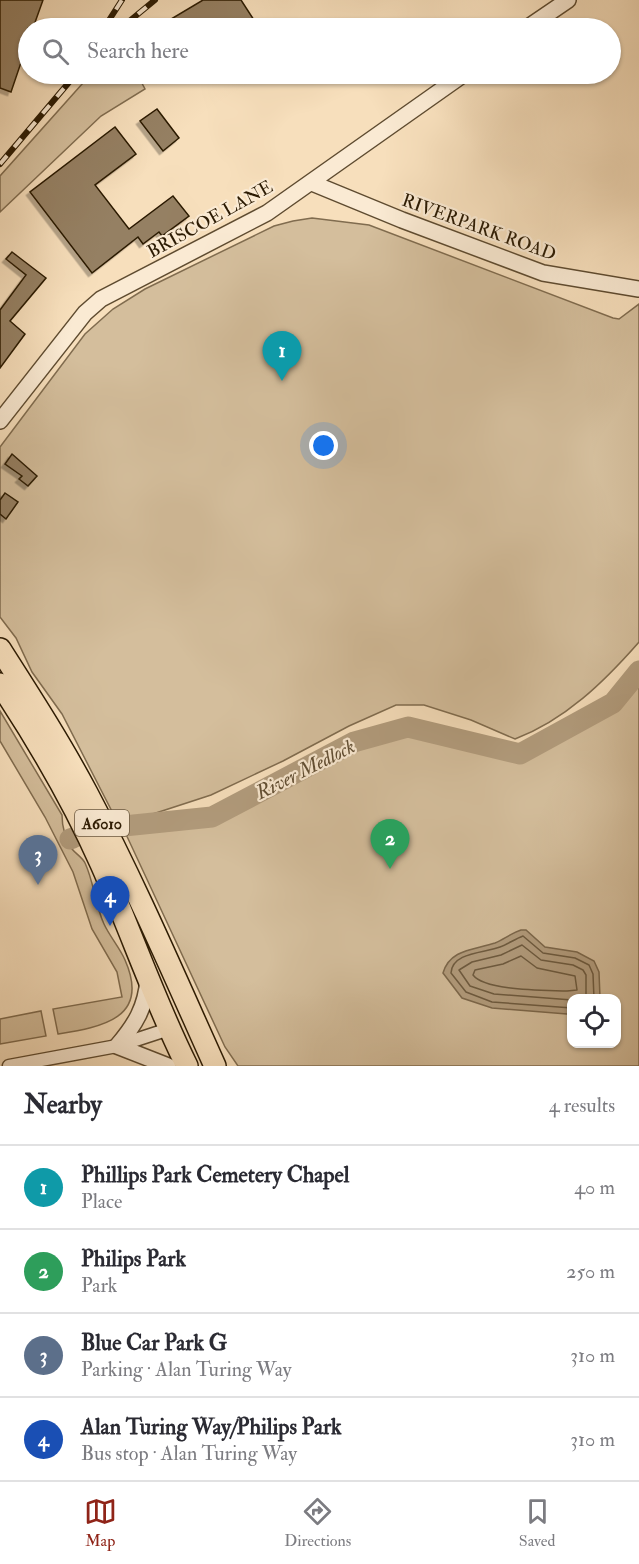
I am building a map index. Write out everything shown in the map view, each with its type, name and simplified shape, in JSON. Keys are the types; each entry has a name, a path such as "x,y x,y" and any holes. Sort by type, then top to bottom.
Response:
{"highway":[{"name":"A6010","path":"0,649 41,713 91,802 215,1066"},
{"name":"A6010","path":"0,684 44,754 101,864 148,979 187,1066"},
{"path":"170,1029 194,1019"}],"street":[{"path":"542,18 568,0"},
{"name":"BRISCOE LANE","path":"0,421 85,313 101,299 267,213 450,84"},
{"name":"RIVERPARK ROAD","path":"312,183 424,229 543,273 639,289"},
{"path":"117,1046 141,1014 147,996 148,979"},
{"path":"9,1066 117,1046 170,1029"},
{"path":"117,1046 168,1066"}],"shaded area":[{"path":"82,84 142,84 145,89 101,116 0,212 0,176"},
{"path":"312,218 369,225 613,318 619,319 639,304 639,642 598,685 567,711 515,739 471,720 424,705 396,705 211,795 119,825 62,714 32,672 16,638 0,617 0,447 85,334 113,309 145,289 274,226"},
{"path":"639,674 639,1066 238,1066 225,1047 124,830 213,820 356,743 408,728 520,756 615,704"},
{"path":"0,711 62,815 66,837 72,849 85,863 101,917 125,960 131,980 132,995 127,1007 105,1023 90,1028 58,1034 53,1009 122,997 117,972 92,929 73,872 45,817 0,741"},
{"path":"41,1011 46,1036 0,1044 0,1019"}],"water":[{"path":"526,930 545,947 577,952 594,961 599,972 600,994 567,994 567,1014 492,1008 462,998 443,973 446,965 457,955 495,943 514,933"}],"building":[{"path":"0,0 43,0 37,18 18,18 18,71 11,92 0,88"},
{"path":"203,0 241,0 253,18 173,18"},
{"path":"157,109 179,138 163,151 140,121"},
{"path":"115,127 136,154 95,185 129,229 173,196 189,216 162,236 159,232 143,244 138,237 92,273 30,192"},
{"path":"12,252 46,278 10,321 25,334 0,368 0,310 26,275 6,259"},
{"path":"12,454 37,476 28,486 19,479 22,476 5,464"},
{"path":"5,493 18,502 6,519 0,514 0,500"}],"waterway":[{"name":"River Medlock","path":"124,826 212,817 354,742 408,727 520,754 613,703 639,671"}],"railway":[{"path":"110,18 122,0"},
{"path":"133,18 155,0"},
{"path":"0,164 68,84"}],"place":[{"name":"Phillips Park Cemetery Chapel","path":"282,381"},
{"name":"Philips Park","path":"390,869"},
{"name":"Blue Car Park G","path":"38,885"},
{"name":"Alan Turing Way/Philips Park","path":"110,926"}]}
